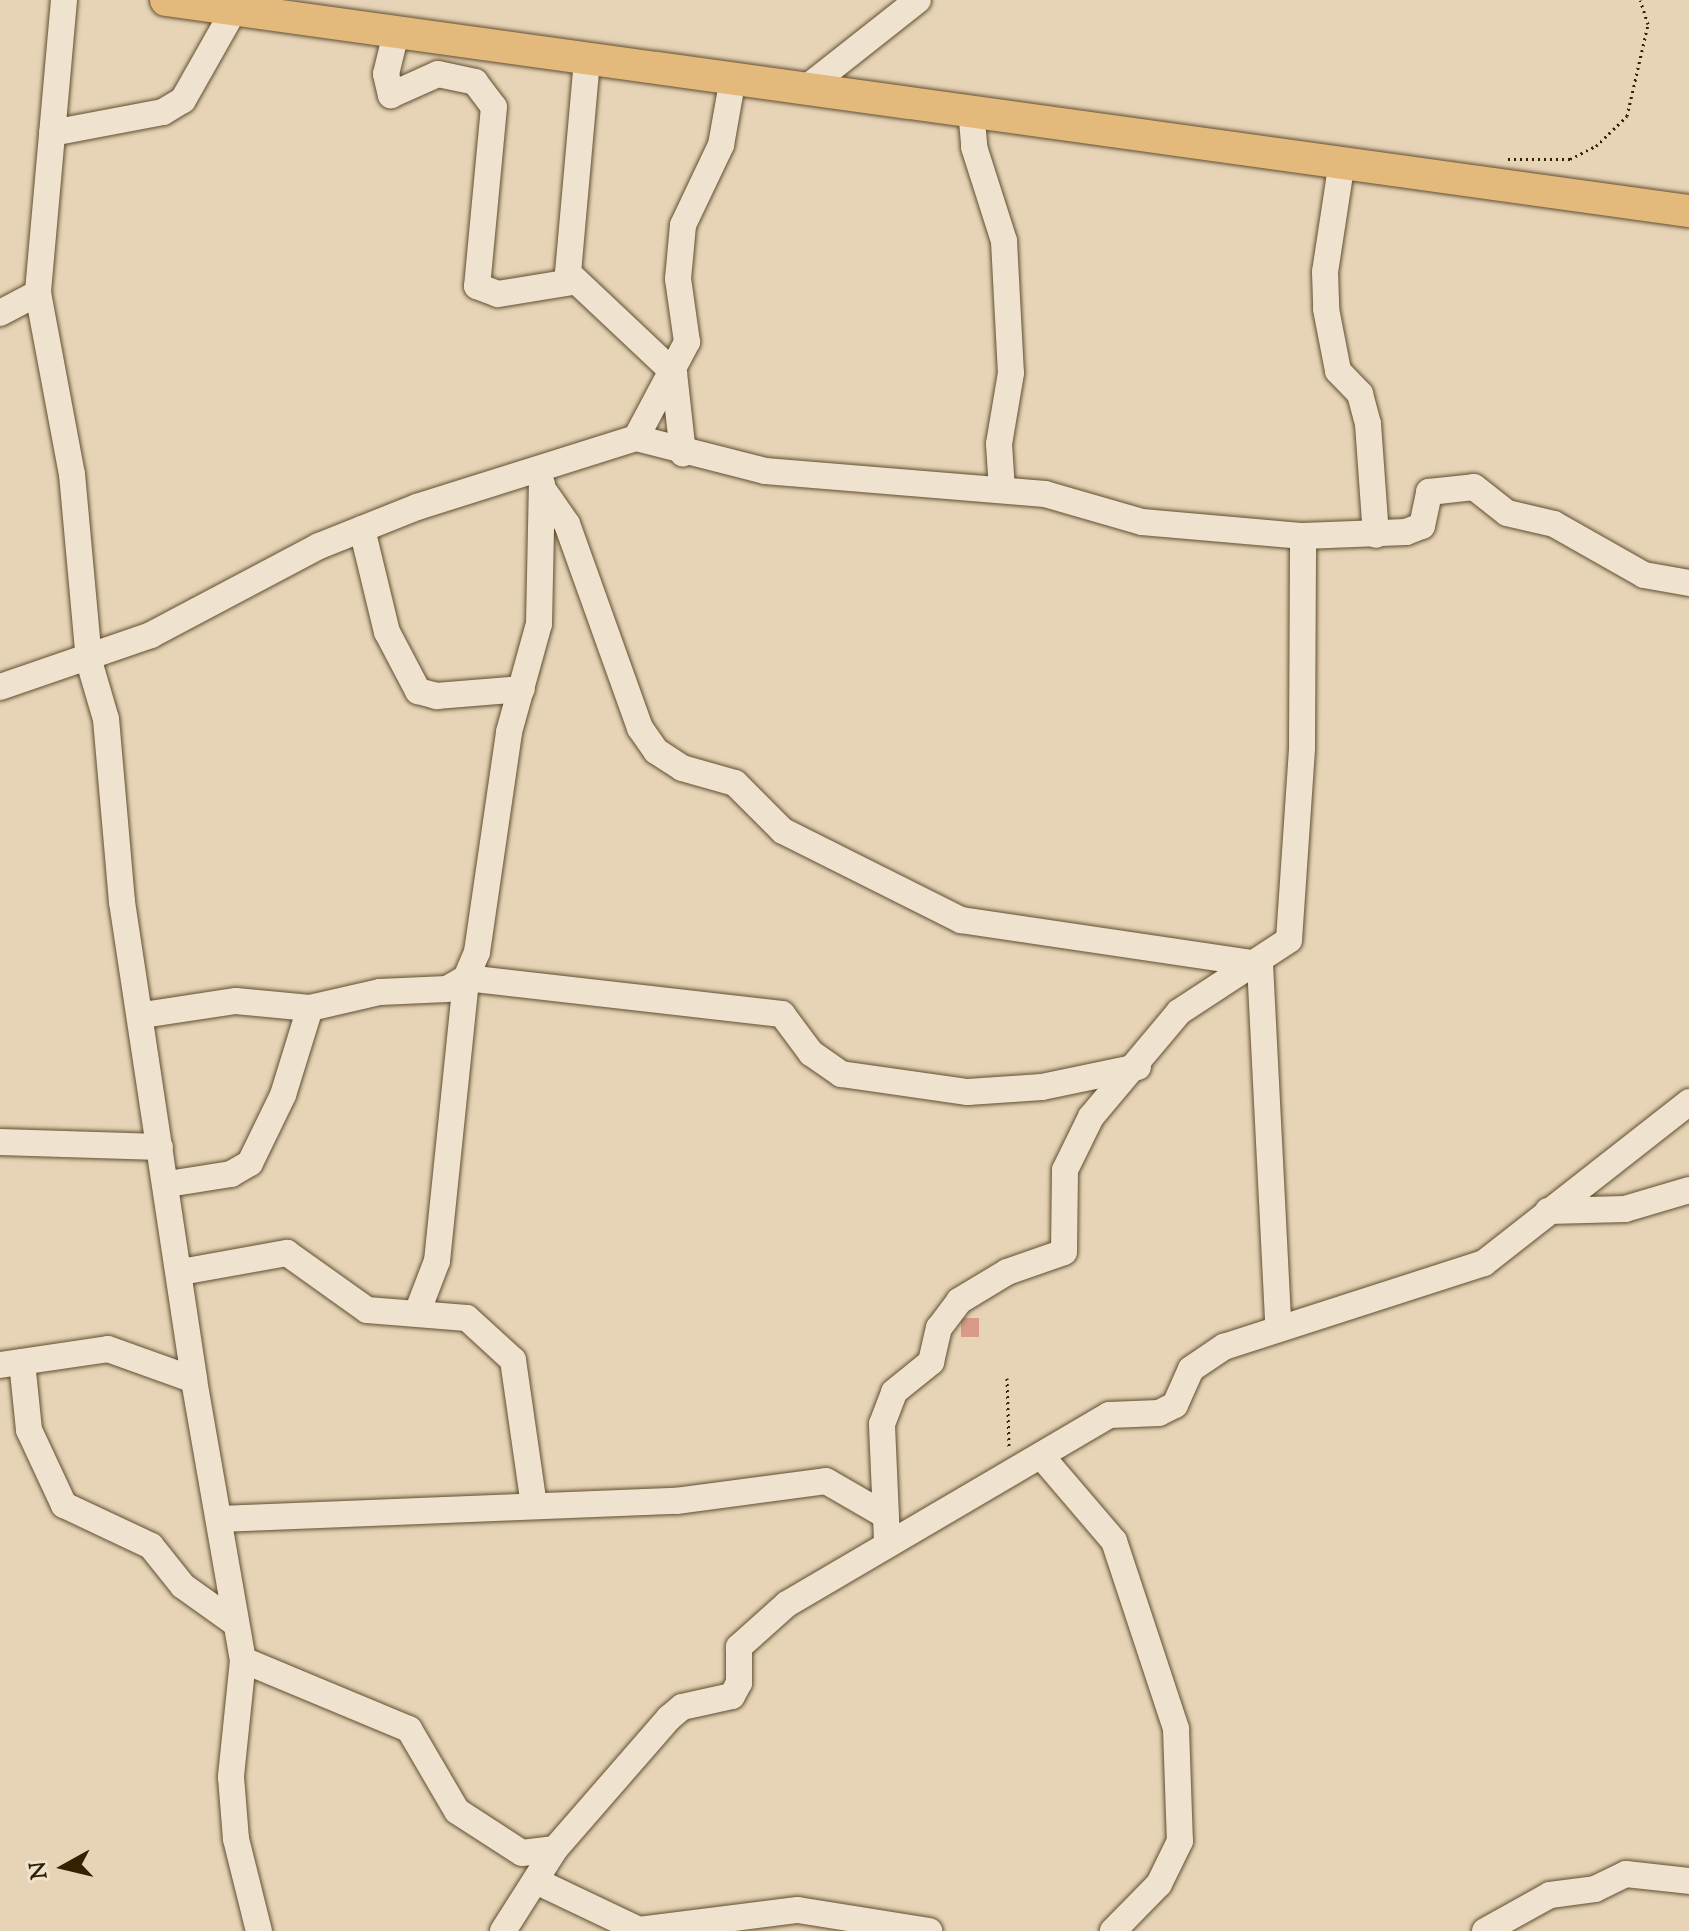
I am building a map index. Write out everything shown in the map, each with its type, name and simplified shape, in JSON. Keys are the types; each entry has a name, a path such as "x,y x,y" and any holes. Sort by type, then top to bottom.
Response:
{"main road":[{"path":"166,0 732,83 971,109 1689,211"}],"street":[{"path":"64,0 38,293 72,474 89,661 106,719 122,902 143,1015 194,1380 243,1660 231,1777 236,1839 259,1931"},
{"path":"804,90 918,0"},
{"path":"52,133 163,112 183,100 234,10"},
{"path":"396,33 386,74 391,95 430,75 449,76 475,82 494,107 477,286 498,294 572,282 631,326 674,373 683,453"},
{"path":"572,282 587,60"},
{"path":"0,687 89,661 362,529 542,478 636,438 674,373 687,342 678,279 683,225 721,145 732,83"},
{"path":"971,109 974,147 1004,241 1011,373 999,444 1002,490"},
{"path":"1342,161 1325,272 1326,309 1338,371 1360,394 1368,424 1376,535"},
{"path":"0,313 38,293"},
{"path":"636,438 683,453 856,484 1045,494 1142,522 1303,536 1376,535 1422,526 1429,492 1443,485 1474,487 1507,513 1554,524 1644,575 1689,583"},
{"path":"417,1313 437,1261 466,978 477,952 509,732 539,624 542,478"},
{"path":"542,478 567,524 640,728 656,751 682,768 735,783 783,831 961,920 1260,964"},
{"path":"362,529 387,632 418,691 437,696 522,689"},
{"path":"887,1540 883,1514 882,1424 894,1392 931,1362 939,1328 959,1301 1007,1272 1064,1252 1071,1150 1104,1100 1138,1067 1179,1012 1281,952 1292,926 1303,536"},
{"path":"1260,964 1278,1325"},
{"path":"143,1015 236,1001 310,1008 380,992 447,989 466,978 782,1014 811,1053 841,1074 968,1092 1042,1087 1138,1067"},
{"path":"168,1184 231,1174 250,1163 283,1095 310,1008"},
{"path":"503,1931 555,1849 669,1718 682,1707 732,1696 739,1683 739,1647 787,1604 887,1540 1013,1475 1123,1409 1149,1414 1175,1405 1191,1369 1278,1325 1459,1274 1509,1247 1548,1211 1689,1102"},
{"path":"0,1142 160,1147"},
{"path":"1548,1211 1625,1209 1689,1190"},
{"path":"181,1272 287,1253 307,1261 347,1301 467,1318 513,1360 534,1505"},
{"path":"194,1380 108,1349 11,1363 29,1430 64,1505 151,1546 183,1586 235,1623"},
{"path":"1043,1458 1114,1541 1165,1678 1176,1729 1180,1841 1159,1884 1113,1931"},
{"path":"220,1519 334,1512 411,1517 534,1505 676,1501 826,1481 883,1514"},
{"path":"243,1660 409,1729 457,1811 522,1853 555,1849"},
{"path":"1485,1931 1550,1895 1595,1889 1626,1874 1689,1881"},
{"path":"536,1881 639,1930 798,1910 929,1931"}],"path":[{"path":"1495,183 1503,161 1518,155 1570,159 1596,146 1627,116 1648,24 1640,0"},
{"path":"1007,1378 1013,1475"}],"building":[{"path":"961,1318 979,1318 979,1337 961,1337"}]}
